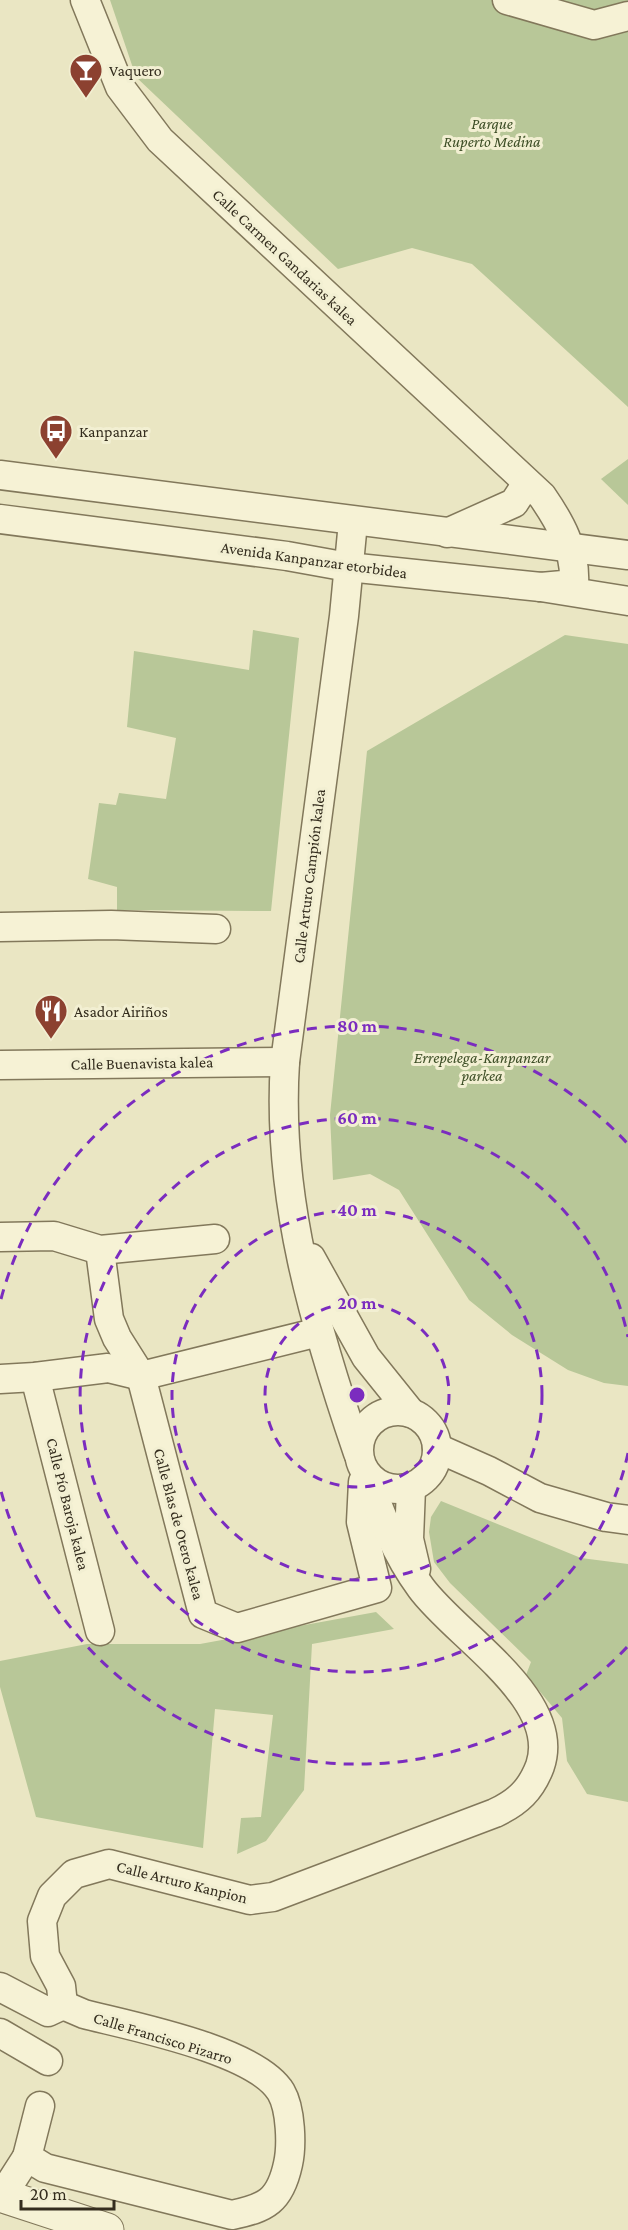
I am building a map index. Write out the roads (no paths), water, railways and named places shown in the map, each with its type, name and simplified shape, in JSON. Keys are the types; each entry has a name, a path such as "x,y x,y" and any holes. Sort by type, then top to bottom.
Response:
{"street":[{"name":"Calle Carmen Gandarias kalea","path":"85,0 120,87 160,140 542,496 563,527 575,570 574,584 541,587"},
{"path":"507,0 594,25 628,16"},
{"path":"0,475 446,534 628,555"},
{"path":"446,534 514,503 527,483"},
{"name":"Avenida Kanpanzar etorbidea","path":"0,519 287,556 348,567 541,587 628,601"},
{"name":"Calle Arturo Campión kalea","path":"352,522 285,1062 281,1111 295,1230 319,1332 388,1537 421,1588 440,1611 500,1668 528,1702 541,1723 544,1753 534,1782 516,1803 394,1850"},
{"path":"0,927 111,925 216,929"},
{"name":"Calle Buenavista kalea","path":"0,1065 285,1062"},
{"name":"Calle Arturo Campión kalea","path":"295,1230 366,1357 411,1413"},
{"path":"0,1237 54,1236 100,1250 215,1239"},
{"name":"Calle Blas de Otero kalea","path":"100,1250 110,1319 117,1338 141,1376 203,1614 237,1628 378,1588 361,1521 363,1466"},
{"path":"0,1379 108,1368 141,1376 319,1332"},
{"name":"Calle Pío Baroja kalea","path":"35,1377 100,1631"},
{"path":"398,1411 411,1413 429,1427 437,1448 435,1465 426,1479 411,1488 385,1488 363,1466 365,1428 374,1419 398,1411"},
{"path":"437,1448 489,1471 540,1498 606,1517 628,1520"},
{"name":"Calle Arturo Campión kalea","path":"411,1488 409,1539 421,1588"},
{"name":"Calle Arturo Kanpion","path":"63,2005 61,1986 45,1956 42,1921 52,1896 74,1874 109,1864 250,1900 273,1897 394,1850"},
{"path":"0,1987 48,2012 63,2005"},
{"name":"Calle Francisco Pizarro","path":"27,2157 45,2168 232,2215 262,2208 277,2194 288,2165 291,2135 281,2092 259,2068 216,2050 84,2014 63,2005"},
{"path":"0,2033 48,2061"},
{"path":"40,2106 27,2157 1,2195 107,2230"}],"place":[{"name":"Vaquero","path":"86,99"},
{"name":"Kanpanzar","path":"56,460"},
{"name":"Asador Airiños","path":"51,1040"}],"park label":[{"name":"Parque Ruperto Medina","path":"492,132"},
{"name":"Errepelega-Kanpanzar parkea","path":"482,1066"}]}
